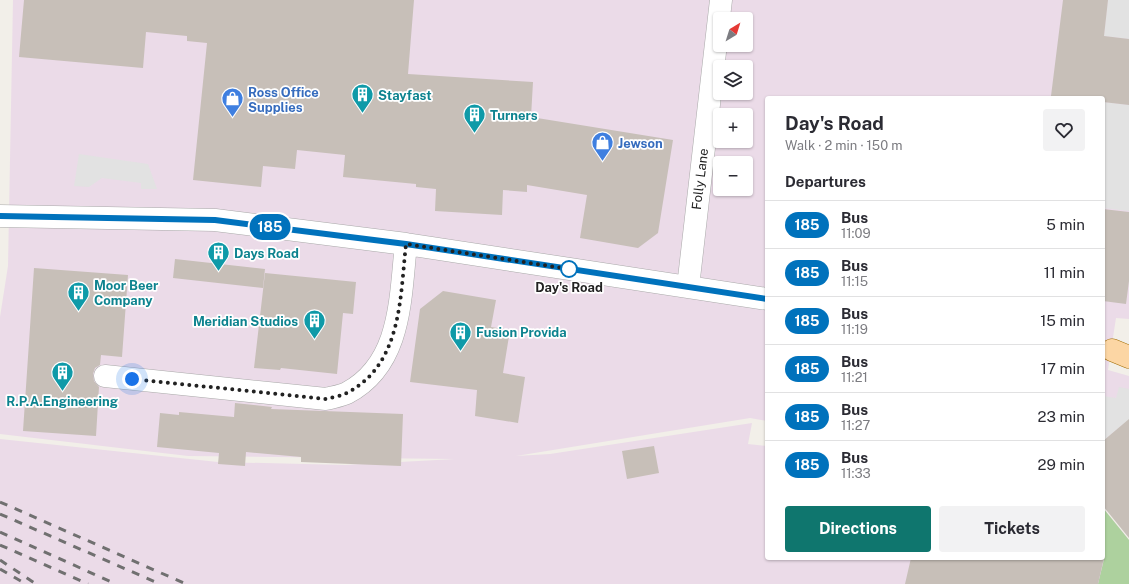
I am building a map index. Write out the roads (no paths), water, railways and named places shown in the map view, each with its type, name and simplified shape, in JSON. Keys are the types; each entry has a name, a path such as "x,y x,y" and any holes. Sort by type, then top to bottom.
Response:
{"street":[{"name":"Folly Lane","path":"688,287 721,0"},
{"path":"0,216 215,220 406,244 765,299"},
{"path":"104,376 326,399 346,393 371,376 385,356 398,321 406,244"}],"railway":[{"path":"0,502 186,584"},
{"path":"0,514 160,584"},
{"path":"0,532 116,584"},
{"path":"0,545 88,584"},
{"path":"0,560 36,584"},
{"path":"0,569 26,584"}],"place":[{"name":"Stayfast","path":"363,114"},
{"name":"Ross Office Supplies","path":"233,118"},
{"name":"Turners","path":"474,134"},
{"name":"Jewson","path":"602,162"},
{"name":"Day's Road","path":"569,269"},
{"name":"Days Road","path":"219,272"},
{"name":"Moor Beer Company","path":"78,312"},
{"name":"Meridian Studios","path":"314,340"},
{"name":"Fusion Provida","path":"460,352"},
{"name":"R.P.A.Engineering","path":"62,392"}]}
